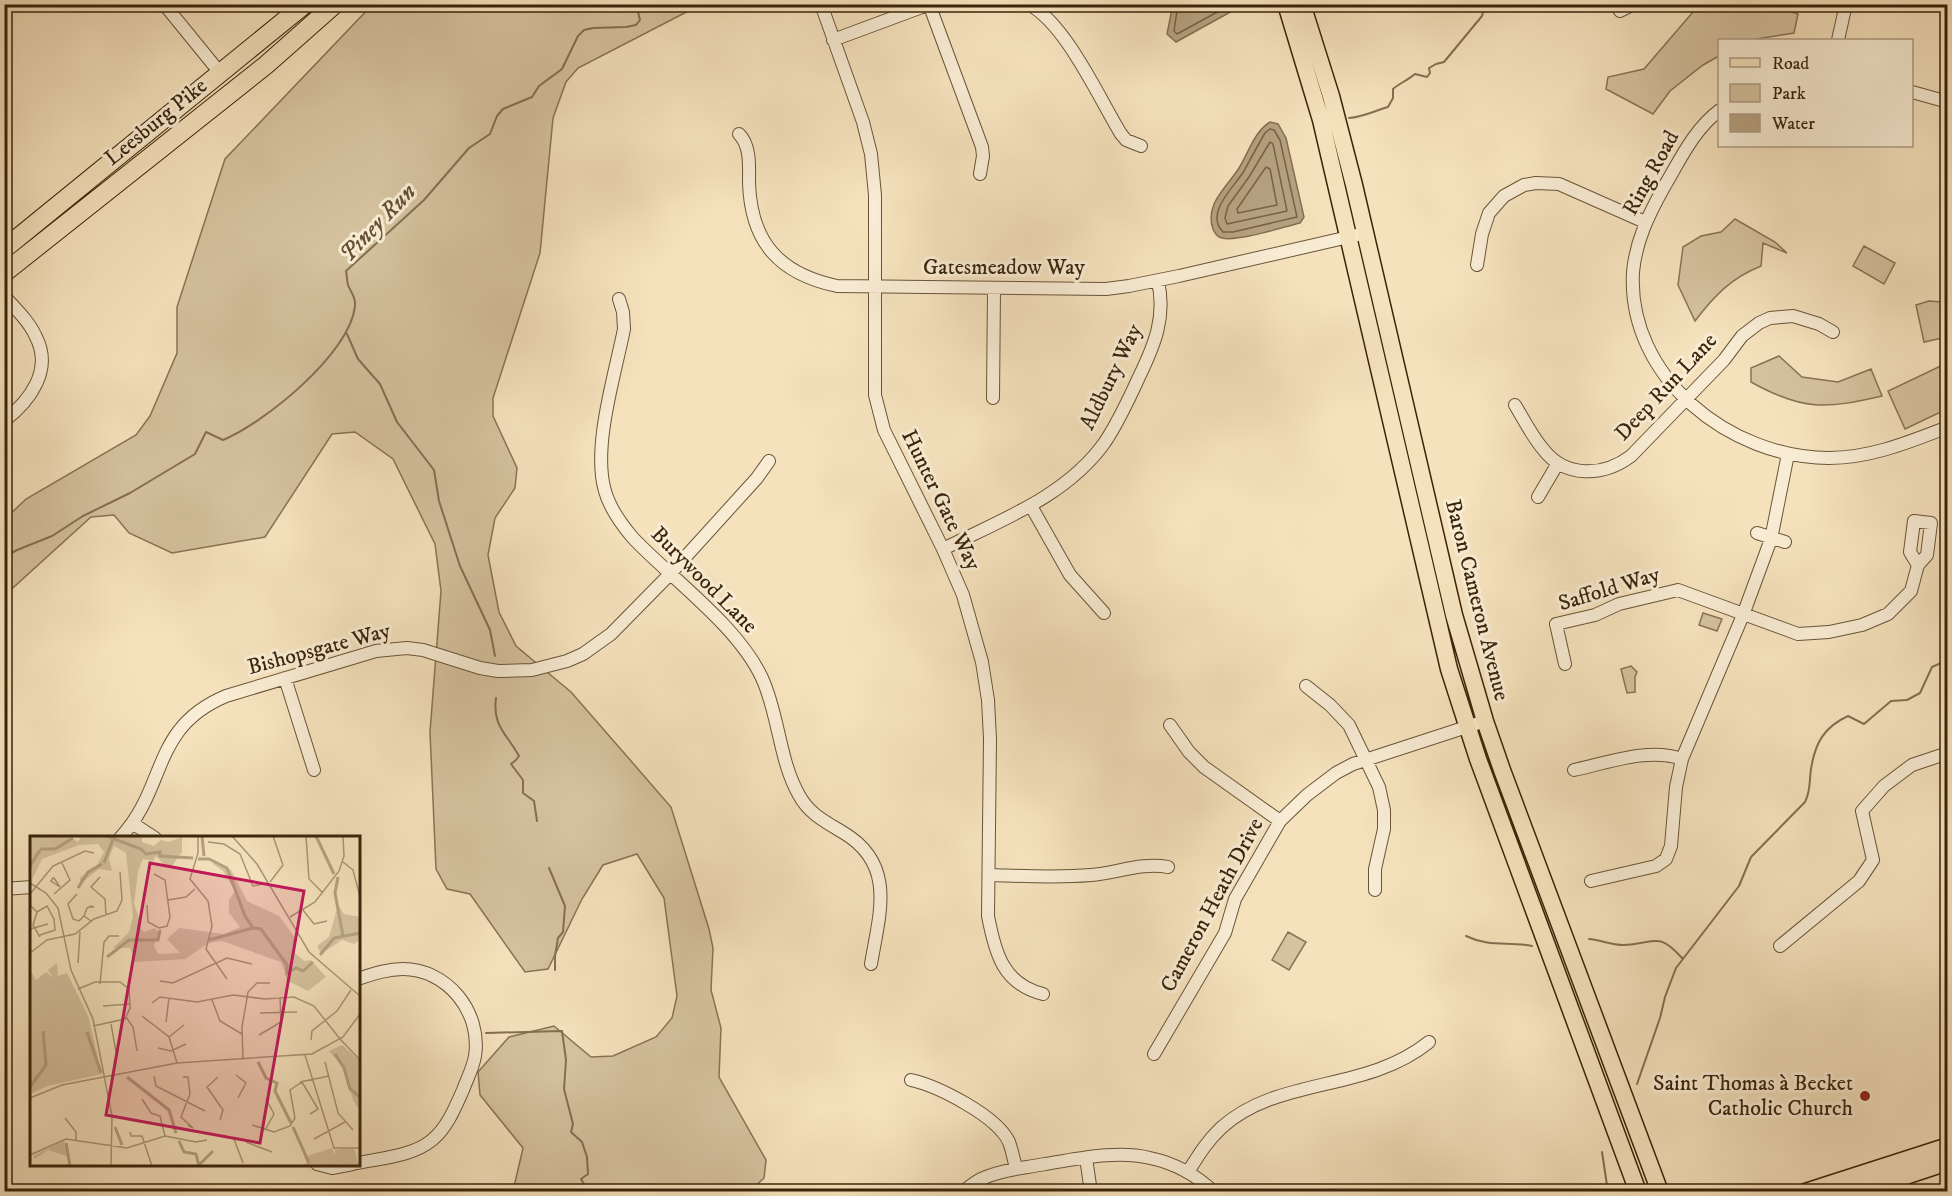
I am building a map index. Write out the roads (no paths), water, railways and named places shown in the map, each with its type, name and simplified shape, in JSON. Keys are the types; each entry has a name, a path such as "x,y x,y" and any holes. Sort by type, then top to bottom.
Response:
{"highway":[{"name":"Leesburg Pike","path":"4,249 305,4"},
{"name":"Leesburg Pike","path":"4,273 266,65 335,4"}],"main road":[{"name":"Baron Cameron Avenue","path":"1286,4 1321,120 1436,618 1467,727 1638,1191"},
{"name":"Baron Cameron Avenue","path":"1302,4 1343,140 1454,615 1485,721 1659,1191"},
{"path":"1805,1191 1947,1146"},
{"path":"1857,1191 1947,1162"}],"street":[{"path":"164,4 221,74"},
{"name":"Hunter Gate Way","path":"821,4 863,122 871,154 875,195 875,395 884,430 894,454 943,549 963,595 982,662 988,700 990,781 988,916 993,941 1000,961 1012,979 1027,990 1042,994"},
{"path":"1620,11 1634,4"},
{"path":"1838,39 1846,4"},
{"path":"833,40 930,5 982,147 980,174"},
{"path":"1036,6 1065,38 1121,134 1126,140 1141,147"},
{"path":"1913,93 1947,102"},
{"name":"Ring Road","path":"1718,111 1706,122 1688,147 1645,222 1639,239 1633,272 1637,317 1653,357 1662,372 1686,400 1709,419 1755,444 1788,454 1828,458 1869,454 1899,446 1947,427"},
{"name":"Gatesmeadow Way","path":"739,134 743,138 748,153 750,198 760,235 772,252 792,271 815,282 837,286 1106,289 1158,281 1366,233"},
{"path":"1477,265 1482,234 1489,213 1504,196 1524,185 1558,184 1645,222"},
{"name":"Aldbury Way","path":"943,549 1051,494 1080,471 1105,442 1118,422 1157,336 1161,308 1158,281"},
{"path":"993,398 994,289"},
{"path":"4,296 36,336 42,354 41,372 34,391 17,411 4,421"},
{"name":"Burywood Lane","path":"619,299 624,328 601,449 602,479 611,507 618,520 633,538 733,634 751,659 769,694 786,761 802,801 817,817 856,842 871,861 882,897 882,910 871,964"},
{"name":"Deep Run Lane","path":"1558,463 1569,468 1590,472 1612,468 1631,456 1724,360 1742,336 1759,323 1770,318 1793,316 1811,321 1833,332"},
{"path":"1515,405 1543,449 1558,463 1538,497"},
{"path":"1591,880 1656,866 1666,859 1671,846 1676,787 1682,759 1743,615 1771,539 1788,454"},
{"name":"Bishopsgate Way","path":"121,836 132,823 147,796 170,742 191,717 203,707 226,696 391,648 423,650 480,668 516,672 549,667 575,658 611,634 670,574 757,478 769,461"},
{"path":"1031,506 1070,576 1104,614"},
{"path":"1757,533 1785,542"},
{"name":"Saffold Way","path":"1564,664 1556,624 1595,615 1619,604 1678,590 1798,634 1829,632 1862,625 1888,614 1911,591 1918,565"},
{"path":"285,678 314,770"},
{"path":"1306,686 1330,705 1349,725 1379,787 1384,810 1384,829 1375,869 1375,890"},
{"name":"Cameron Heath Drive","path":"1154,1054 1225,933 1235,898 1280,821 1307,795 1336,773 1365,759 1485,721"},
{"path":"1170,725 1189,752 1204,767 1280,821"},
{"path":"1780,946 1859,881 1873,860 1862,811 1884,786 1912,765 1947,753"},
{"path":"1574,770 1651,754 1675,756 1682,759"},
{"path":"132,823 152,836"},
{"path":"989,875 1065,876 1114,872 1155,864 1168,867"},
{"path":"4,889 30,886"},
{"path":"360,978 404,969 416,970 438,978 457,994 466,1006 474,1026 476,1044 472,1068 458,1101 448,1120 433,1140 414,1150 360,1163"},
{"path":"1188,1172 1210,1139 1234,1117 1249,1108 1282,1095 1375,1071 1402,1060 1429,1042"},
{"path":"911,1080 936,1088 973,1108 995,1124 1009,1142 1016,1169"},
{"path":"963,1191 984,1178 1016,1169 1114,1155 1148,1157 1164,1161 1188,1172 1214,1191"},
{"path":"1086,1158 1091,1191"},
{"path":"324,1166 332,1168 342,1166"}],"water":[{"path":"1173,4 1243,5 1176,42 1167,34"},
{"path":"1270,122 1278,124 1286,138 1304,217 1300,223 1261,234 1229,239 1220,238 1213,229 1211,220 1214,203 1239,168 1256,137"}],"waterway":[{"name":"Piney Run","path":"4,557 52,536 83,516 130,493 195,454 206,432 223,440 240,431 260,419 302,385 322,365 350,325 355,303 348,285 346,271 424,200 469,148 490,134 497,116 503,109 532,97 539,86 562,69 578,36 584,30 636,25 640,20 636,4"},
{"path":"1349,118 1388,107 1393,98 1393,89 1415,74 1427,77 1430,73 1429,68 1444,62 1482,16 1485,4"},
{"path":"347,334 358,359 380,384 397,422 434,470 439,501 460,566 490,630 495,656"},
{"path":"1637,1084 1676,968 1739,886 1751,857 1805,802 1815,751 1822,737 1833,725 1848,716 1864,724 1891,701 1907,700 1920,693 1932,667 1948,660"},
{"path":"496,698 498,723 519,756 511,764 523,780 523,793 534,801 537,821"},
{"path":"549,868 565,906 563,932 558,938 555,956 555,970"},
{"path":"1466,936 1483,942 1532,946"},
{"path":"1589,939 1623,945 1661,942 1667,944 1683,959"},
{"path":"486,1033 562,1031 566,1060 564,1089 573,1124 571,1132 582,1142 587,1157 588,1174 581,1179 587,1189 583,1192"},
{"path":"1602,1152 1608,1192"}],"place":[{"name":"Saint Thomas à Becket Catholic Church","path":"1865,1096"}]}
